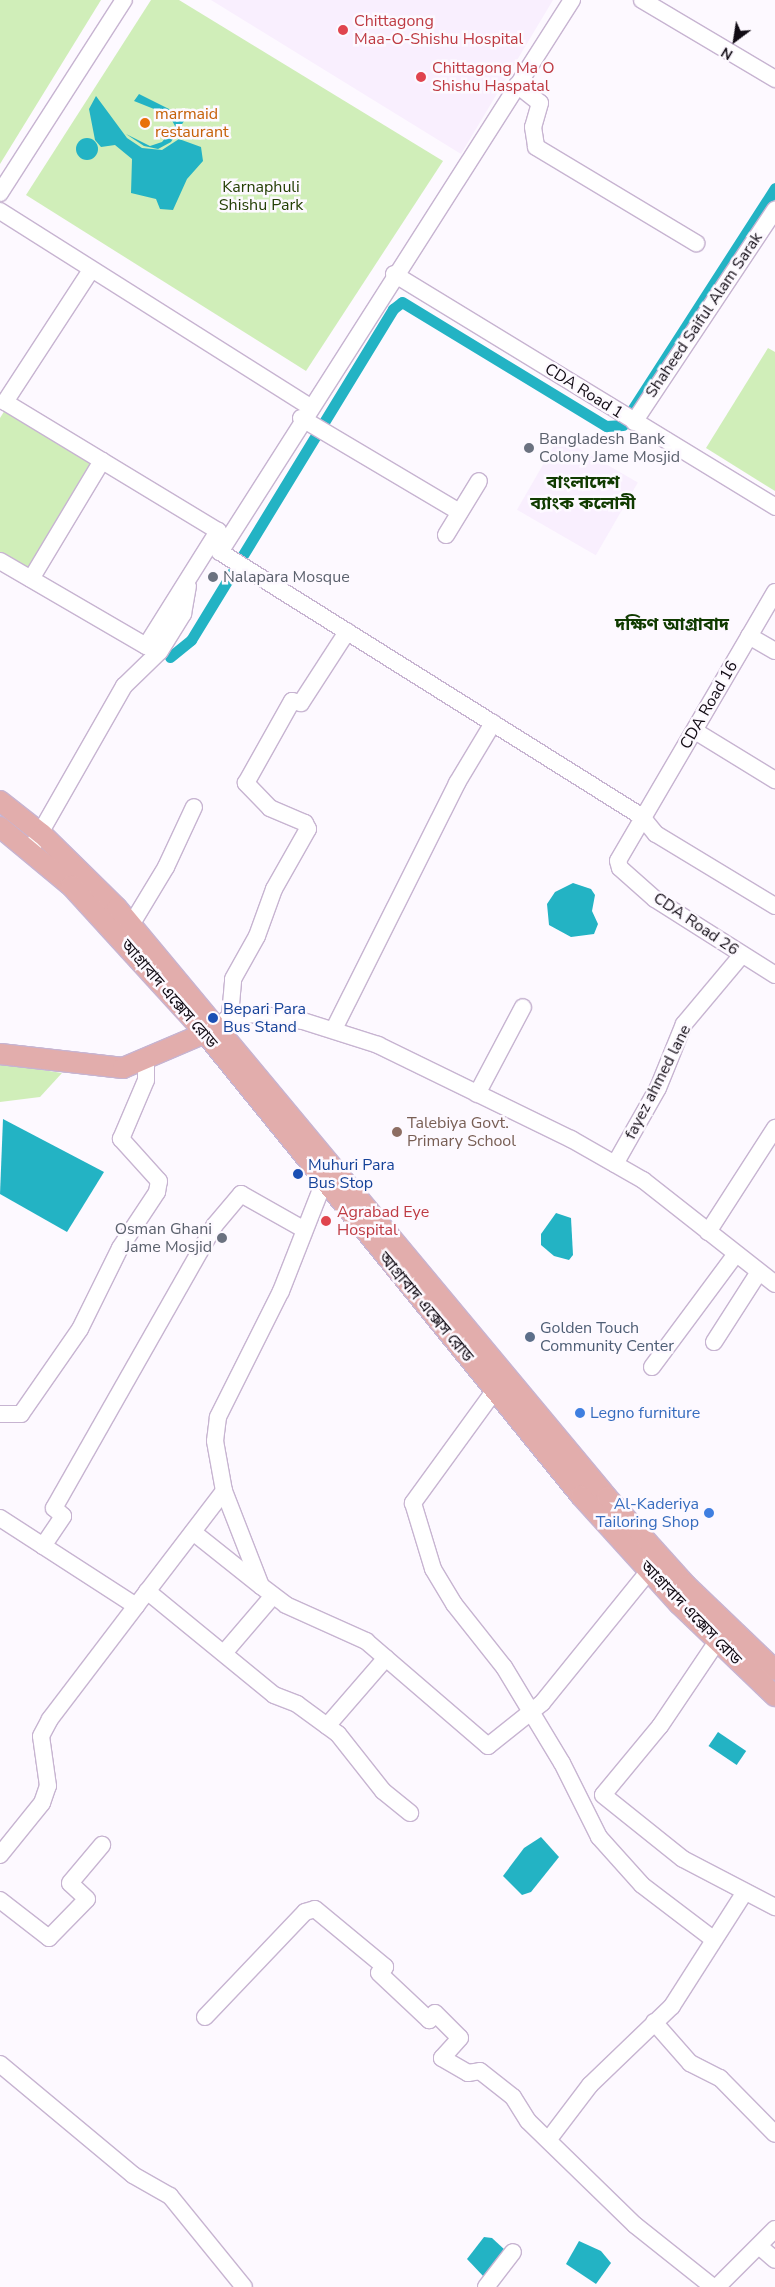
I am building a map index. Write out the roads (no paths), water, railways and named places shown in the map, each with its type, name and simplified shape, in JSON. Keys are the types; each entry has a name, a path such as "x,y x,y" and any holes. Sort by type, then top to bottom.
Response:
{"main road":[{"name":"আগ্রাবাদ এক্সেস রোড","path":"0,801 37,841 104,920 218,1025 323,1184 495,1390 650,1571 716,1643 775,1696"},
{"name":"আগ্রাবাদ এক্সেস রোড","path":"0,827 37,841 131,925 218,1025 607,1497 686,1585 775,1670"},
{"path":"0,1054 101,1068 146,1061 218,1025"}],"street":[{"path":"0,193 124,0"},
{"path":"226,557 304,414 572,0"},
{"path":"642,0 775,79"},
{"path":"517,85 540,103 533,127 536,147 696,243"},
{"name":"Shaheed Saiful Alam Sarak","path":"634,422 775,210"},
{"path":"0,211 91,270 304,414 339,440 459,512"},
{"path":"0,561 141,645 150,642 218,531 2,403 91,270"},
{"name":"CDA Road 1","path":"394,274 775,507"},
{"path":"31,579 102,462"},
{"path":"446,535 479,481"},
{"path":"37,841 124,686 160,651 183,614 186,590 209,552 226,557 493,723 642,817 656,834 775,906"},
{"name":"CDA Road 16","path":"642,817 695,731 775,592"},
{"path":"218,1025 234,979 257,936 274,889 308,829 305,823 270,808 246,783 292,701 301,703 347,632"},
{"path":"749,636 775,652"},
{"path":"334,1028 457,783 493,723"},
{"path":"695,731 775,780"},
{"path":"131,925 166,867 194,808"},
{"name":"CDA Road 26","path":"642,817 619,854 620,868 655,899 775,975"},
{"name":"fayez ahmed lane","path":"615,1164 658,1088 684,1024 742,955"},
{"path":"477,1094 523,1006"},
{"path":"218,1025 257,1014 334,1028 477,1094 615,1164 662,1194 774,1282"},
{"path":"0,1414 21,1414 80,1329 120,1248 157,1192 159,1181 121,1139 146,1080 146,1061"},
{"path":"708,1232 775,1128"},
{"path":"261,1586 224,1492 215,1441 218,1417 281,1291 303,1229 323,1184"},
{"path":"43,1546 63,1516 54,1508 214,1226 241,1194 303,1229"},
{"path":"652,1367 736,1254"},
{"path":"714,1342 759,1272"},
{"path":"495,1390 433,1471 413,1503 413,1513 442,1586 504,1667 529,1715 562,1763 599,1837 642,1885 713,1939"},
{"path":"0,1855 42,1802 48,1786 41,1736 50,1719 224,1492"},
{"path":"1,1522 43,1546 136,1606"},
{"path":"193,1532 261,1586 272,1597 366,1641 484,1746 529,1715 650,1571"},
{"path":"147,1591 274,1695 327,1726 383,1790 410,1813"},
{"path":"224,1653 272,1597"},
{"path":"716,1643 660,1726 603,1795 683,1859 775,1907"},
{"path":"327,1726 386,1658"},
{"path":"0,1900 49,1938 87,1899 70,1883 102,1845"},
{"path":"549,2139 590,2085 672,2006 713,1939 745,1892"},
{"path":"205,2017 305,1912 315,1909 385,1967 380,1973 429,2020 435,2014 460,2038 442,2058 468,2073 480,2071 513,2097 528,2121 549,2139 635,2225 715,2287 760,2246 775,2229"},
{"path":"654,2022 690,2063 720,2078 775,2134"},
{"path":"0,2064 132,2175 170,2196 244,2287"},
{"path":"760,2246 775,2260"},
{"path":"486,2287 513,2252"}],"water":[{"path":"139,94 179,114 184,121 171,142 158,149 144,146 126,134 150,146 162,142 175,126 169,115 134,101"},
{"path":"96,96 127,138 142,148 162,150 179,139 201,147 203,161 187,179 173,210 160,209 156,199 131,193 132,159 115,145 101,147 95,140 89,109"},
{"path":"87,138 95,141 98,149 95,157 87,160 79,157 76,149 79,141"},
{"path":"573,883 591,889 595,895 592,911 598,924 594,934 571,937 549,925 547,904 555,892"},
{"path":"3,1119 104,1172 67,1232 0,1194"},
{"path":"556,1213 571,1218 573,1255 569,1260 554,1256 541,1245 541,1234"},
{"path":"718,1732 746,1751 737,1765 708,1746"},
{"path":"541,1837 559,1857 531,1892 522,1895 503,1876 524,1848"},
{"path":"484,2237 492,2238 505,2250 484,2277 467,2259"},
{"path":"579,2241 601,2251 611,2263 596,2284 566,2264"}],"waterway":[{"path":"632,410 775,188"},
{"path":"170,657 191,640 393,309 402,302 606,426 623,425"}],"place":[{"name":"Chittagong Maa-O-Shishu Hospital","path":"343,30"},
{"name":"Chittagong Ma O Shishu Haspatal","path":"421,77"},
{"name":"marmaid restaurant","path":"145,123"},
{"name":"Bangladesh Bank Colony Jame Mosjid","path":"529,448"},
{"name":"Nalapara Mosque","path":"213,577"},
{"name":"Bepari Para Bus Stand","path":"213,1018"},
{"name":"Talebiya Govt. Primary School","path":"397,1132"},
{"name":"Muhuri Para Bus Stop","path":"298,1174"},
{"name":"Agrabad Eye Hospital","path":"326,1221"},
{"name":"Osman Ghani Jame Mosjid","path":"222,1238"},
{"name":"Golden Touch Community Center","path":"530,1337"},
{"name":"Legno furniture","path":"580,1413"},
{"name":"Al-Kaderiya Tailoring Shop","path":"709,1513"}],"district":[{"name":"বাংলাদেশ ব্যাংক কলোনী","path":"583,493"},
{"name":"দক্ষিণ আগ্রাবাদ","path":"672,624"}],"park label":[{"name":"Karnaphuli Shishu Park","path":"261,196"}]}
